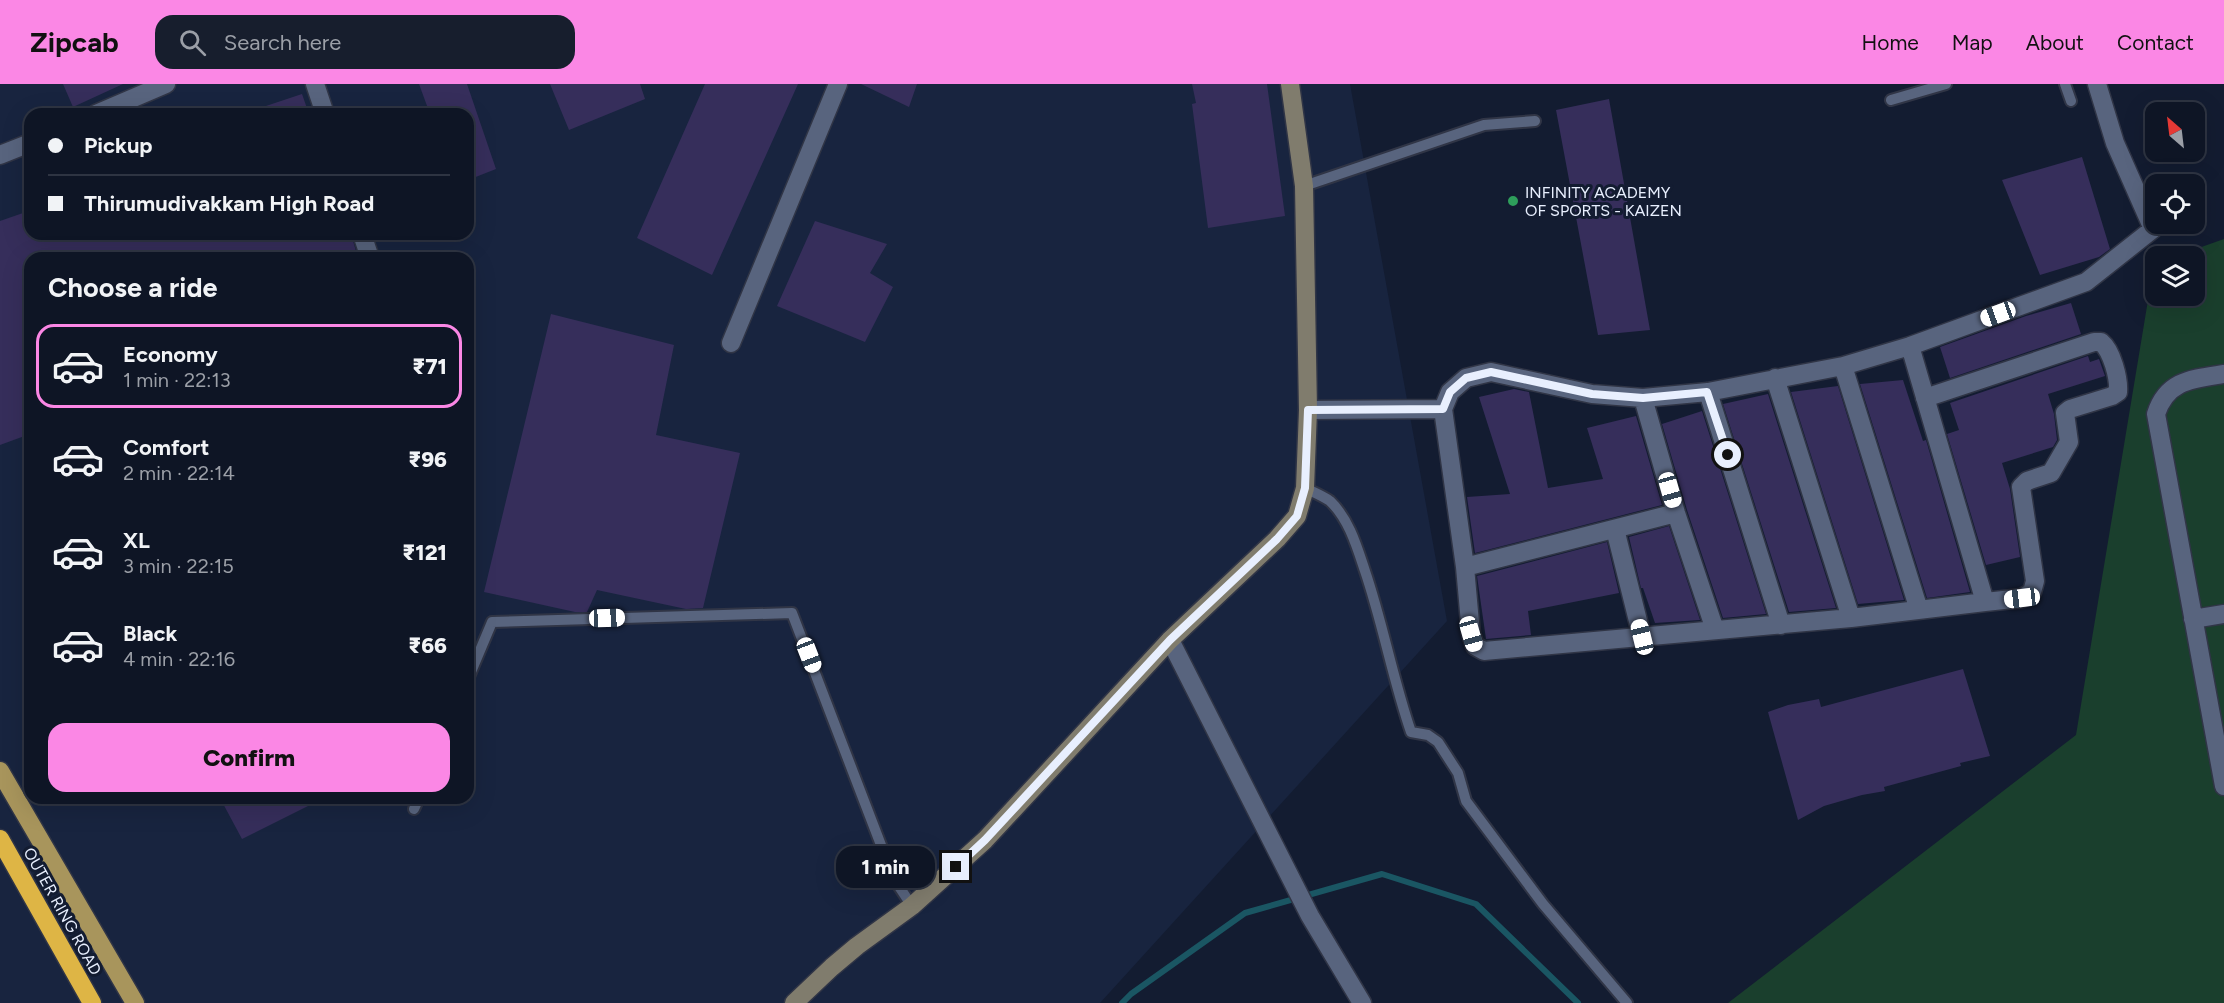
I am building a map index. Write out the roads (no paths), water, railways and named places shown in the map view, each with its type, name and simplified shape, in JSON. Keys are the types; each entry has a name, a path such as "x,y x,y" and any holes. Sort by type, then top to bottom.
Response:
{"highway":[{"name":"OUTER RING ROAD","path":"0,839 92,1003"}],"main road":[{"path":"794,1003 857,946 912,906 985,840 1170,640 1277,539 1297,516 1305,488 1308,410 1304,186 1290,84"},
{"path":"0,771 135,1003"}],"street":[{"path":"110,108 166,84"},
{"path":"315,84 323,108"},
{"path":"731,343 838,84"},
{"path":"1925,398 2094,342 2102,342 2106,346 2118,384 2118,392 2070,409 2066,413 2068,442 2050,472 2027,481 2021,487 2035,581 2032,592 2022,598 1781,625 1484,651 1474,646 1443,409 1450,392 1466,378 1491,372 1592,394 1643,398 1707,392 1843,366 1910,345 2086,282 2153,229 2115,143 2097,84"},
{"path":"0,155 24,145"},
{"path":"1910,345 1985,602"},
{"path":"1843,366 1919,610"},
{"path":"2224,374 2193,379 2172,388 2160,400 2156,414 2193,619 2220,747 2224,786"},
{"path":"1775,378 1851,618"},
{"path":"1707,392 1781,625"},
{"path":"1643,398 1676,513 1715,630"},
{"path":"1308,410 1443,409"},
{"path":"1465,567 1676,513"},
{"path":"1615,529 1642,637"},
{"path":"2193,619 2224,614"},
{"path":"1170,640 1294,885 1362,1003"}],"lane":[{"path":"1891,100 1946,84"},
{"path":"2065,84 2071,101"},
{"path":"1304,186 1484,125 1535,121"},
{"path":"1305,488 1329,501 1344,520 1356,542 1378,611 1399,695 1411,732 1428,735 1438,742 1458,773 1466,801 1543,904 1627,1003"},
{"path":"474,665 492,622 792,613 894,879 912,906"},
{"path":"414,809 416,804"}],"waterway":[{"path":"1122,1003 1131,994 1245,913 1382,874 1476,904 1578,1003"}],"place":[{"name":"INFINITY ACADEMY OF SPORTS - KAIZEN","path":"1513,201"}]}
